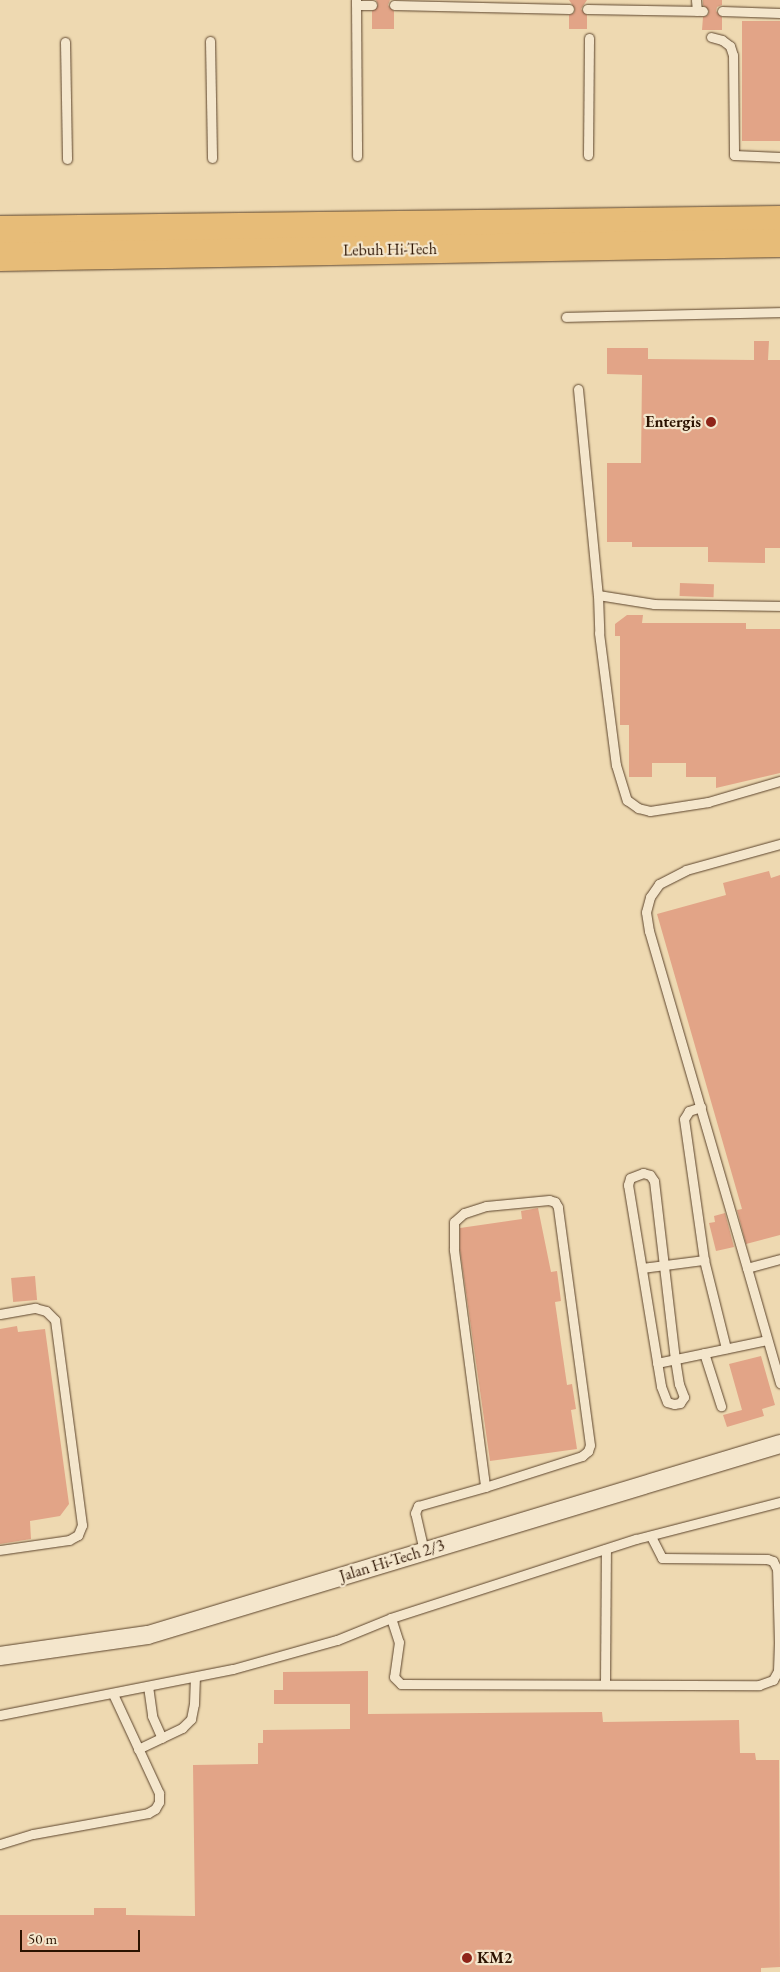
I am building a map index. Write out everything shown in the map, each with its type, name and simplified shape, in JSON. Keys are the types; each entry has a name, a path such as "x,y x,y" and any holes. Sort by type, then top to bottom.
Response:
{"main road":[{"name":"Lebuh Hi-Tech","path":"0,230 780,220"},
{"name":"Lebuh Hi-Tech","path":"0,257 780,243"}],"street":[{"name":"Jalan Hi-Tech 2/3","path":"0,1656 148,1634 780,1444"}],"lane":[{"path":"608,9 615,0"},
{"path":"586,9 700,11 696,0"},
{"path":"357,156 356,2 372,5"},
{"path":"394,6 569,9"},
{"path":"722,12 780,13"},
{"path":"711,37 722,40 730,46 733,55 734,155 780,156"},
{"path":"588,38 588,155"},
{"path":"210,41 212,158"},
{"path":"64,42 67,159"},
{"path":"566,317 780,312"},
{"path":"578,390 598,595 599,633 616,765 628,800 638,808 650,811 708,802 780,781"},
{"path":"598,595 654,604 780,606"},
{"path":"780,844 686,870 659,884 650,897 646,912 649,931 780,1383"},
{"path":"701,1107 688,1111 684,1119 704,1260 726,1348"},
{"path":"642,1173 650,1175 654,1181 675,1359 679,1384 684,1397 680,1403 667,1402 660,1386 642,1268 628,1185 630,1178 642,1173"},
{"path":"424,1551 415,1513 418,1506 485,1486 582,1456 588,1451 590,1445 558,1207 555,1202 549,1200 486,1206 464,1213 454,1222 454,1250 485,1486"},
{"path":"747,1268 780,1259"},
{"path":"642,1268 704,1260"},
{"path":"0,1314 35,1308 46,1311 55,1320 82,1525 78,1535 69,1540 0,1550"},
{"path":"658,1363 767,1340"},
{"path":"704,1353 721,1406"},
{"path":"0,1715 195,1677 337,1640 392,1618 606,1549 780,1502"},
{"path":"392,1618 399,1642 394,1677 401,1684 759,1684 773,1680 778,1670 777,1569 773,1561 767,1559 662,1558 651,1536"},
{"path":"605,1684 606,1549"},
{"path":"138,1749 182,1728 191,1719 194,1704 195,1677"},
{"path":"148,1686 152,1716 162,1738"},
{"path":"0,1844 33,1834 148,1813 155,1809 160,1802 159,1793 113,1694"}],"building":[{"path":"376,0 390,0 388,5 394,11 394,29 372,29 372,11 378,5"},
{"path":"569,0 587,0 581,9 587,15 587,29 569,29 569,15 574,13 575,9"},
{"path":"703,0 722,0 722,5 717,7 716,11 722,17 722,30 702,30 703,17 708,15 709,11 703,5"},
{"path":"742,21 780,21 780,141 742,141"},
{"name":"Entergis","path":"754,341 769,341 768,360 780,360 780,548 765,548 765,563 708,562 708,547 632,547 632,542 607,542 607,463 641,463 642,375 607,374 607,348 648,348 648,359 754,360"},
{"path":"680,583 714,584 714,597 680,596"},
{"path":"627,615 643,615 642,623 746,623 746,629 780,629 780,773 716,788 716,777 686,777 686,763 652,763 652,777 629,777 629,725 620,725 620,636 615,636 615,624"},
{"path":"769,871 771,878 780,875 780,1235 746,1244 737,1210 742,1209 657,914 726,895 723,883"},
{"path":"538,1208 551,1272 557,1271 561,1301 555,1302 567,1385 572,1384 576,1409 571,1410 577,1449 490,1461 460,1250 460,1228 522,1219 521,1211"},
{"path":"725,1213 734,1247 716,1251 709,1223 715,1222 714,1216"},
{"path":"35,1276 37,1300 13,1302 11,1278"},
{"path":"17,1326 18,1332 45,1329 69,1504 60,1516 30,1521 31,1539 0,1544 0,1329"},
{"path":"761,1356 775,1405 762,1409 764,1416 727,1427 723,1415 742,1410 729,1364"},
{"path":"368,1671 368,1714 602,1712 603,1722 739,1720 740,1753 755,1753 756,1760 779,1760 780,1967 761,1968 761,1972 0,1972 0,1915 94,1915 94,1908 126,1908 126,1915 195,1916 193,1765 258,1764 258,1743 263,1743 263,1730 350,1729 350,1704 274,1704 274,1690 283,1690 283,1672"}],"place":[{"name":"Entergis","path":"711,422"},
{"name":"KM2","path":"467,1958"}]}
